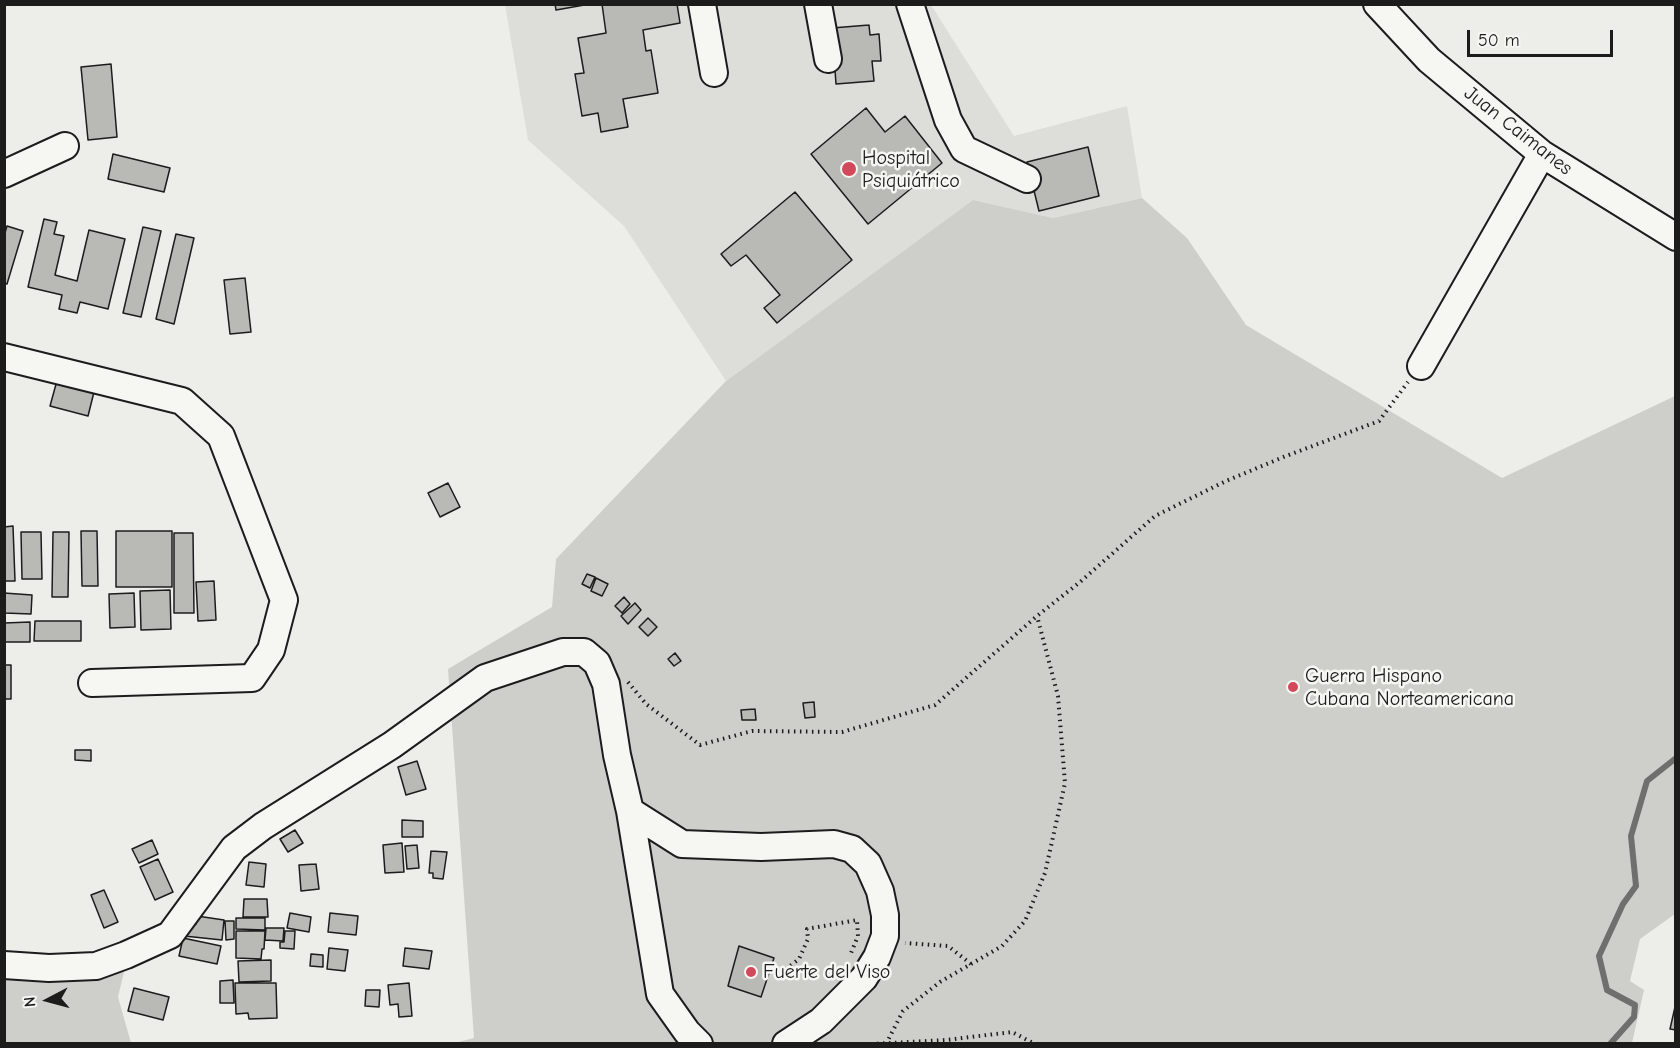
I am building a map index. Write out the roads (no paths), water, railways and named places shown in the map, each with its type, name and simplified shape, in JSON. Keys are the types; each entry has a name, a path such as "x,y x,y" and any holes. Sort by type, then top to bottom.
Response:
{"street":[{"path":"702,4 714,73"},
{"path":"818,4 828,59"},
{"path":"910,4 948,120 964,149 1027,179"},
{"name":"Juan Caimanes","path":"1377,4 1429,60 1542,154 1676,237"},
{"path":"4,174 65,146"},
{"path":"1421,366 1542,154"},
{"path":"4,357 182,401 221,436 284,600 270,650 252,678 92,683"},
{"path":"4,965 49,968 96,966 126,956 170,935 234,848 263,826 392,745 486,678 563,652 584,652 597,663 606,684 617,755 630,811 660,994 687,1032 699,1044"},
{"path":"630,811 682,844 761,847 834,844 852,849 868,864 880,891 885,915 885,936 877,957 864,978 821,1021 786,1044"}],"waterway":[{"path":"1610,1044 1634,1017 1635,1005 1607,990 1599,956 1623,904 1636,886 1631,836 1647,781 1676,758"}],"place":[{"name":"Hospital Psiquiátrico","path":"849,169"},
{"name":"Guerra Hispano Cubana Norteamericana","path":"1293,687"},
{"name":"Fuerte del Viso","path":"751,972"}]}
